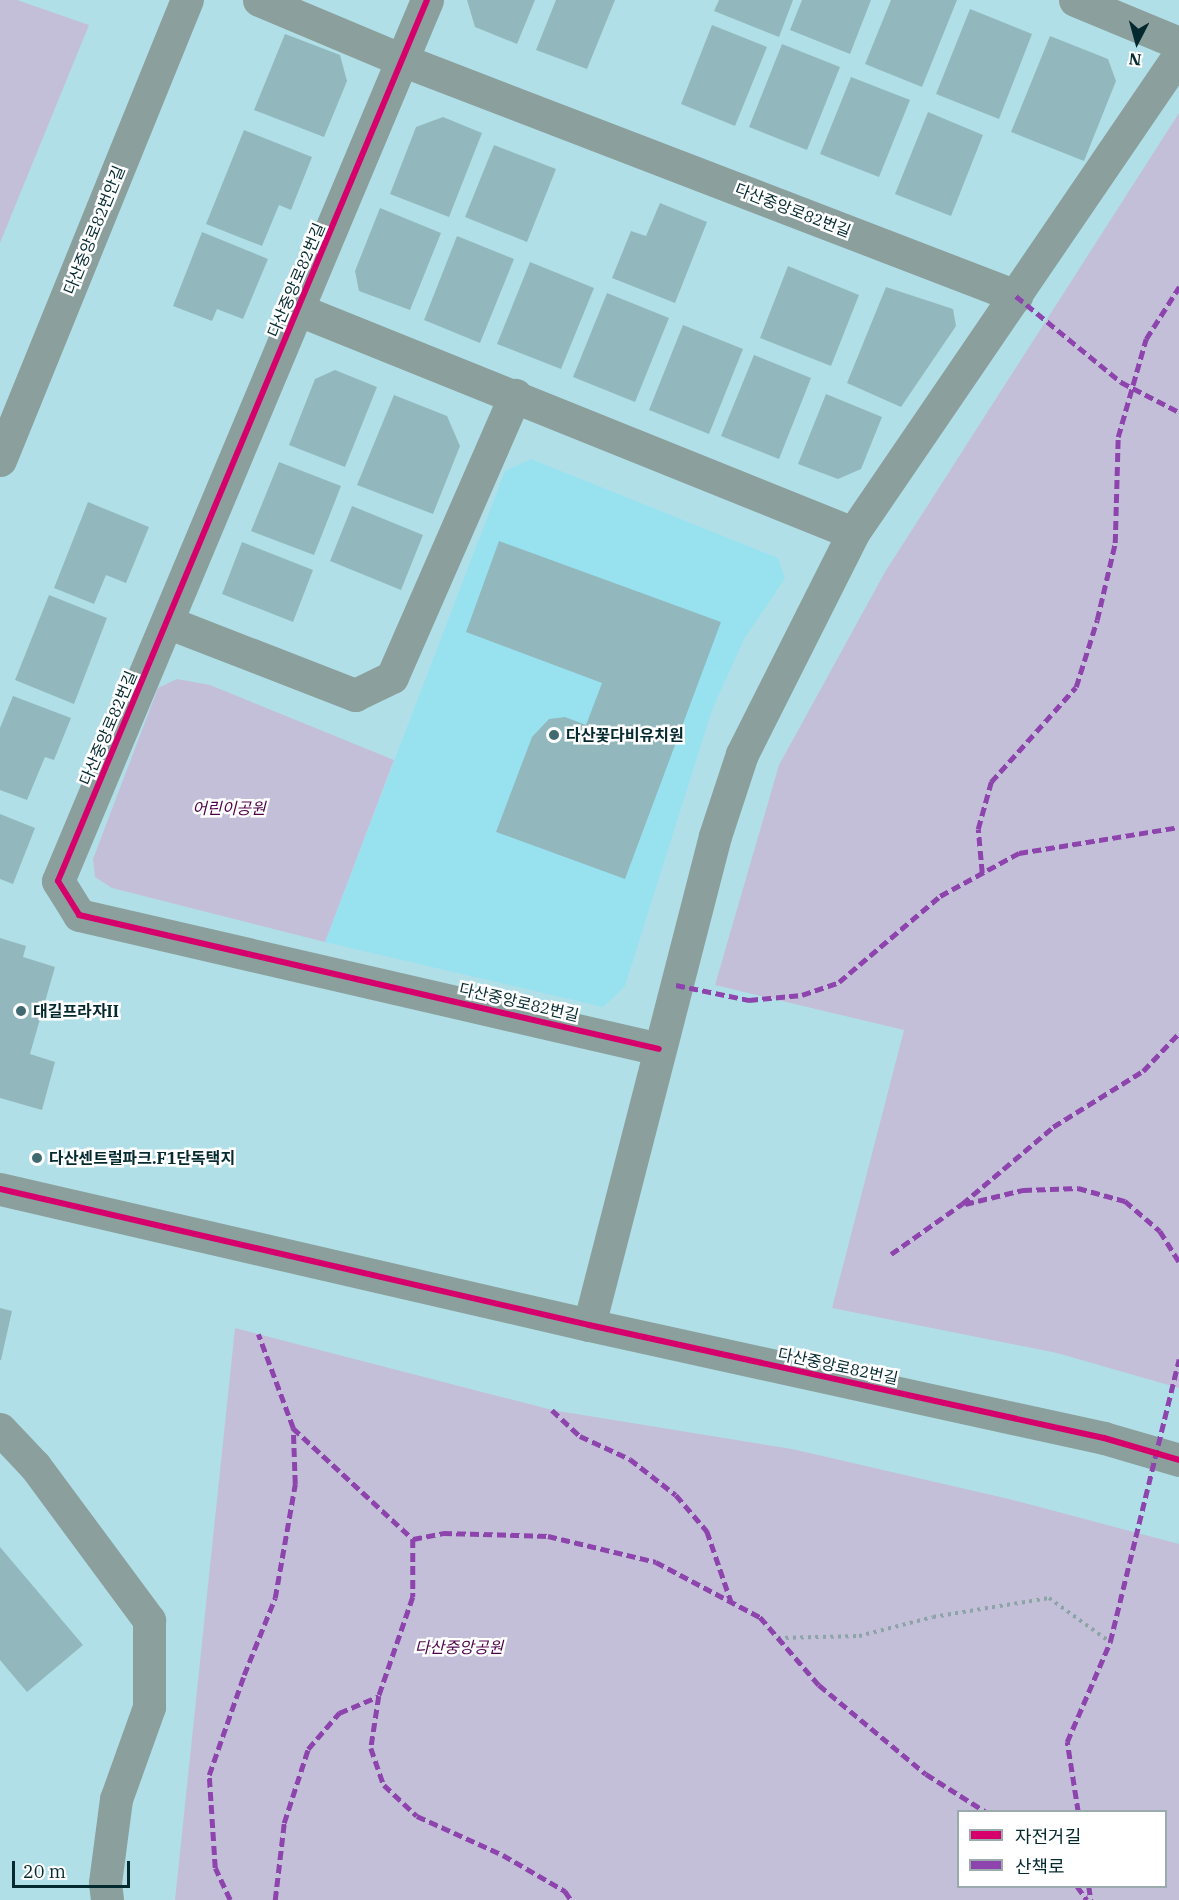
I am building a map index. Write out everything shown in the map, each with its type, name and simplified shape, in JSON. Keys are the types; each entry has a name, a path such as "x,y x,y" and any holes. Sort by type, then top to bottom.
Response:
{"street":[{"name":"다산중앙로82번안길","path":"0,460 187,0"},
{"name":"다산중앙로82번길","path":"259,0 402,60 1016,296"},
{"name":"다산중앙로82번길","path":"426,0 299,310 58,882 79,915 659,1049"},
{"path":"1075,0 1179,43"},
{"path":"589,1325 715,836 742,754 853,533 1179,55"},
{"name":"다산중앙로82번길","path":"299,310 515,395 853,533"},
{"path":"167,622 355,695 392,677 515,395"},
{"name":"다산중앙로82번길","path":"0,1189 589,1325 1104,1438 1179,1460"},
{"path":"0,1429 35,1466 149,1620 149,1707 117,1799 105,1883 107,1900"}],"path":[{"path":"778,1638 859,1636 933,1617 1049,1598 1110,1642"}],"shaded area":[{"name":"다산꽃다비유치원","path":"531,459 778,558 785,578 744,639 712,710 625,986 603,1007 325,942 505,471"}],"green space":[{"path":"0,0 17,0 89,25 0,243"},
{"path":"1179,113 1179,1388 1057,1353 832,1308 904,1030 715,985 779,765 885,572"},
{"name":"어린이공원","path":"177,679 210,685 394,760 325,942 112,888 95,877 93,859 158,688"},
{"name":"다산중앙공원","path":"235,1328 552,1410 792,1449 1009,1499 1179,1544 1179,1900 175,1900"}],"building":[{"path":"467,0 535,0 517,44 475,27"},
{"path":"556,0 615,0 587,69 536,50"},
{"path":"719,0 793,0 779,37 714,11"},
{"path":"802,0 871,0 850,54 790,30"},
{"path":"891,0 957,0 922,87 865,64"},
{"path":"970,9 1032,34 999,119 936,94"},
{"path":"712,25 767,47 735,126 681,104"},
{"path":"285,34 340,55 347,81 324,137 254,110"},
{"path":"1050,36 1108,59 1116,81 1084,161 1011,132"},
{"path":"782,44 840,67 807,150 749,127"},
{"path":"851,77 910,100 879,177 820,154"},
{"path":"928,112 983,135 951,216 895,194"},
{"path":"443,117 482,133 449,217 390,194 416,127"},
{"path":"244,130 312,157 291,210 279,205 262,246 206,224"},
{"path":"494,145 556,169 527,242 465,217"},
{"path":"660,203 707,222 675,303 612,278 631,231 646,236"},
{"path":"380,208 441,233 410,310 359,291 355,271"},
{"path":"202,232 268,259 243,319 217,309 212,321 173,306"},
{"path":"457,236 514,259 480,343 424,320"},
{"path":"530,262 594,288 561,369 497,344"},
{"path":"788,266 859,295 831,366 760,338"},
{"path":"886,287 953,309 956,326 901,407 847,383"},
{"path":"607,293 669,318 635,402 573,377"},
{"path":"683,325 743,349 709,434 649,410"},
{"path":"754,355 811,378 779,459 721,436"},
{"path":"335,370 377,387 345,467 289,445 315,379"},
{"path":"826,394 882,417 861,469 838,479 798,464"},
{"path":"394,395 447,416 460,446 433,514 357,485"},
{"path":"279,462 341,486 314,555 251,531"},
{"path":"88,502 149,527 126,583 106,575 94,604 54,588"},
{"path":"352,506 423,535 401,590 330,561"},
{"name":"다산꽃다비유치원","path":"499,541 721,622 625,879 496,832 532,737 549,719 565,717 586,725 602,683 466,632"},
{"path":"242,542 313,570 293,622 222,594"},
{"path":"49,595 107,618 74,704 15,680"},
{"path":"13,696 71,718 54,760 45,757 27,800 0,790 0,728"},
{"path":"0,814 35,828 13,884 0,879"},
{"name":"대길프라자II","path":"0,938 26,946 23,957 55,967 30,1054 55,1062 42,1110 0,1098"},
{"path":"0,1308 12,1311 1,1360 0,1360"},
{"path":"0,1547 83,1645 27,1692 0,1660"}],"marked path":[{"path":"982,873 978,829 991,782 1076,687 1097,620 1115,543 1118,437 1146,339 1179,287"},
{"path":"1016,296 1121,382 1179,412"},
{"path":"676,985 749,1000 802,995 839,982 940,896 1019,853 1179,827"},
{"path":"891,1254 962,1204 1053,1127 1143,1071 1179,1033"},
{"path":"965,1204 1023,1190 1078,1188 1125,1201 1160,1231 1179,1261"},
{"path":"230,1900 215,1868 209,1775 244,1675 275,1598 295,1484 293,1428 258,1334"},
{"path":"1078,1810 1067,1742 1110,1642 1179,1359"},
{"path":"552,1410 580,1436 630,1459 676,1495 707,1531 731,1601"},
{"path":"293,1428 413,1539 413,1597 379,1696 371,1748 384,1785 417,1816 503,1855 565,1891 571,1900"},
{"path":"413,1539 443,1533 548,1536 656,1562 760,1617 819,1685 926,1774 983,1810"},
{"path":"275,1900 284,1823 308,1749 339,1713 379,1696"},
{"path":"1078,1888 1087,1900"},
{"path":"1089,1888 1091,1900"}],"cycle path":[{"path":"427,0 58,881 79,915 659,1049"},
{"path":"0,1189 589,1325 1104,1438 1179,1460"}],"place":[{"name":"다산꽃다비유치원","path":"554,735"},
{"name":"대길프라자II","path":"21,1011"},
{"name":"다산센트럴파크.F1단독택지","path":"37,1158"}]}
